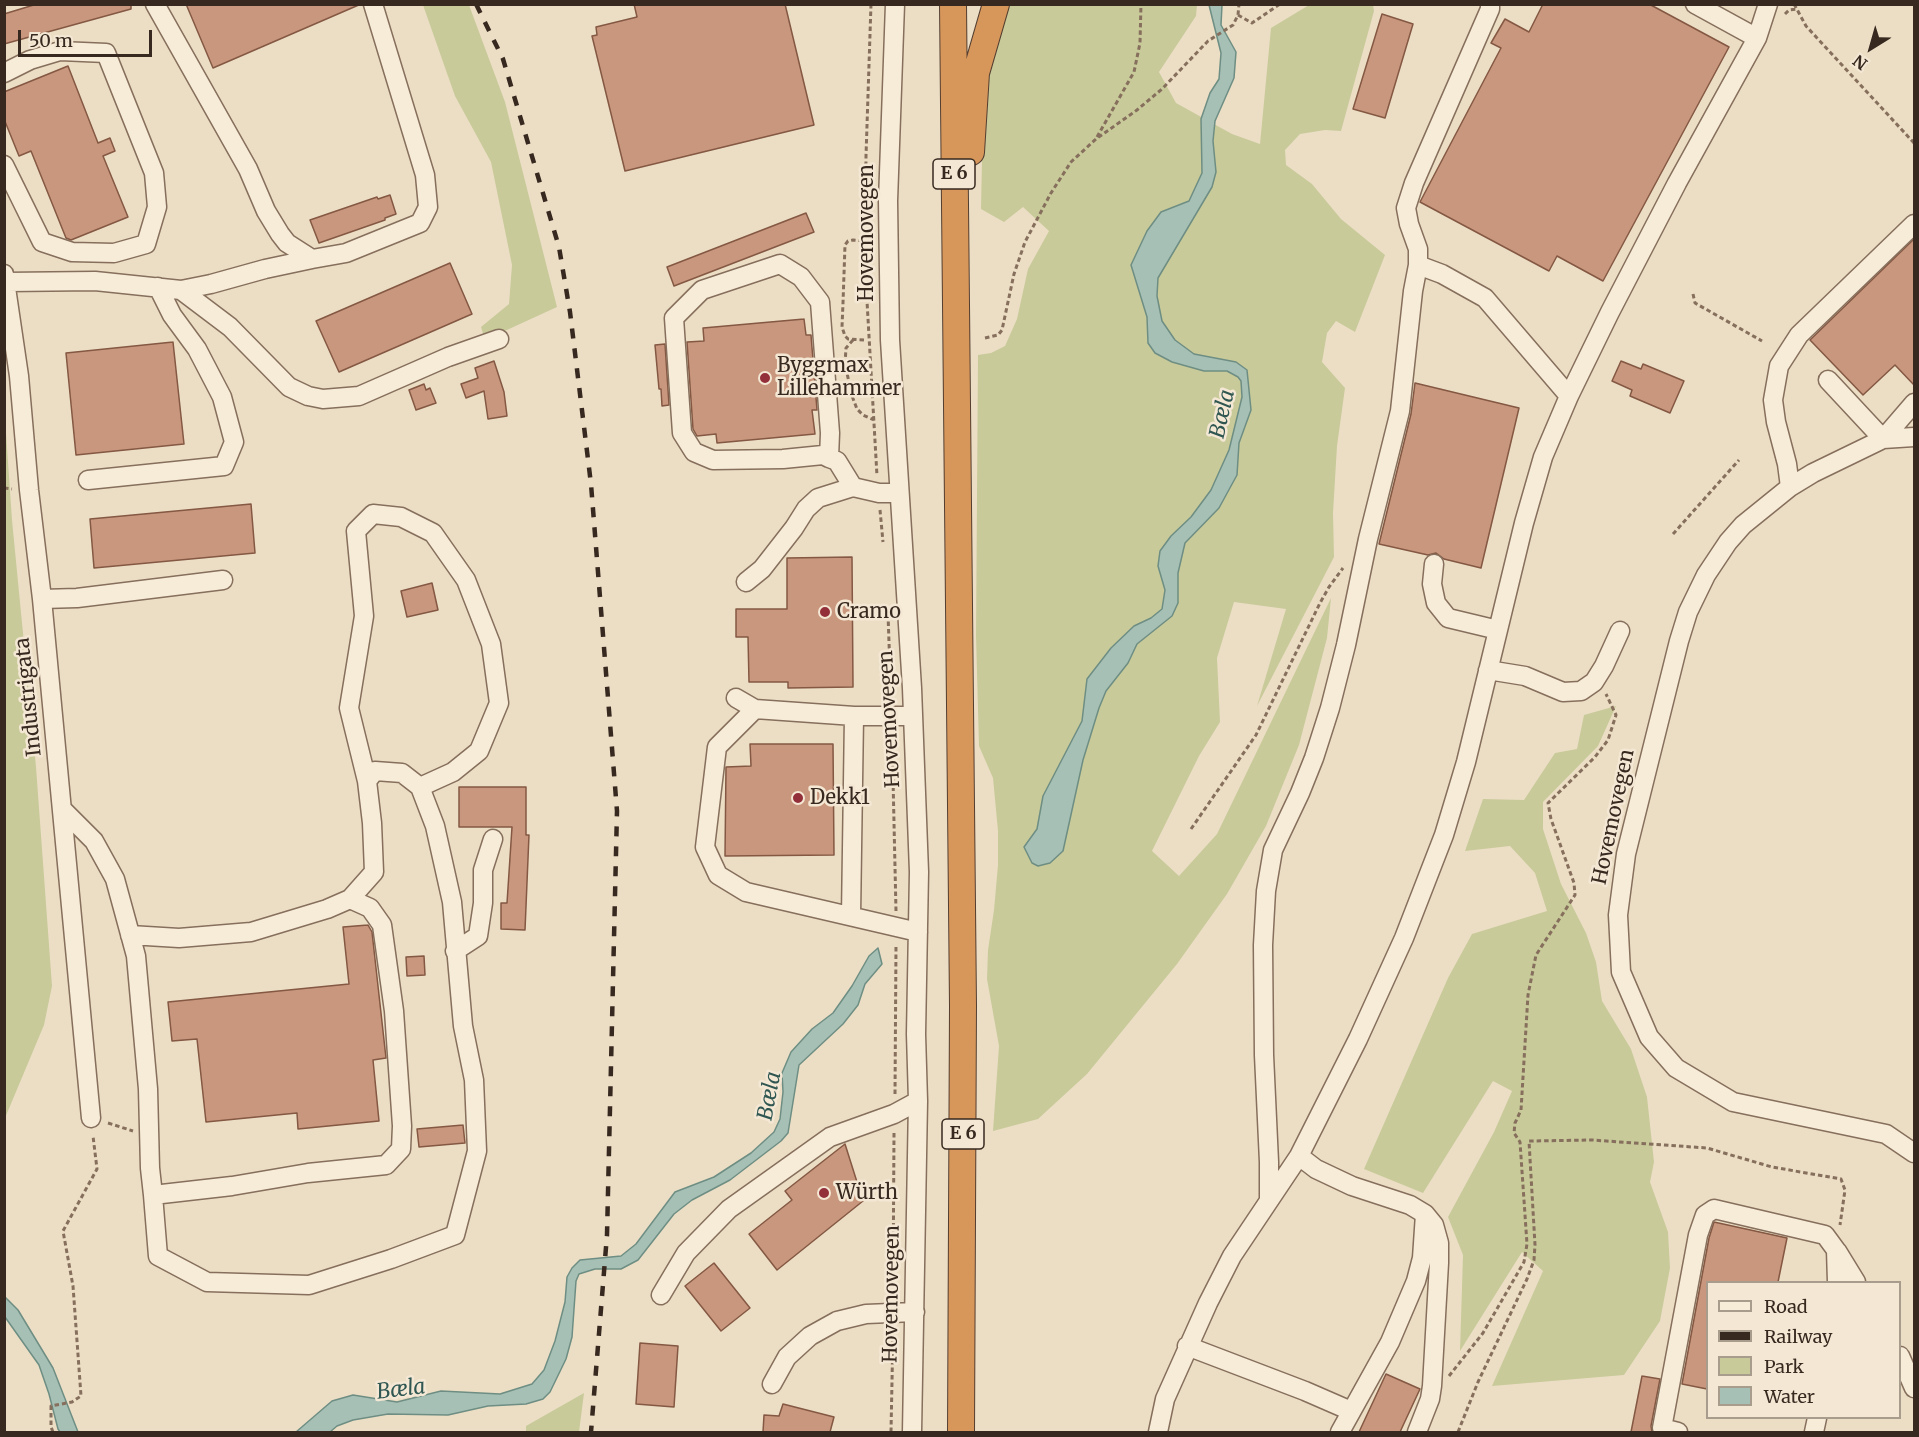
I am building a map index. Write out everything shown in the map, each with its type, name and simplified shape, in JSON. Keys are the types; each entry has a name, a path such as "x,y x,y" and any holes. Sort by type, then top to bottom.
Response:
{"highway":[{"path":"939,4 947,526 951,554 958,578"},
{"name":"E 6","path":"953,4 963,1018 962,1432"},
{"path":"957,343 971,273 972,115 976,73 996,4"}],"street":[{"path":"155,4 248,170 266,211 280,234 287,243 312,259"},
{"path":"6,278 95,281 181,290 265,268 346,253 420,224 428,207 425,175 373,4"},
{"name":"Hovemovegen","path":"895,4 888,201 890,340 913,716 919,872 916,1034 918,1101 912,1432"},
{"path":"1269,1201 1264,1055 1263,945 1266,891 1274,850 1314,758 1346,645 1368,539 1400,411 1418,265 1418,249 1406,208 1414,183 1490,9 1490,4"},
{"path":"1695,4 1757,38"},
{"path":"1158,1432 1165,1399 1187,1346 1232,1256 1299,1156 1358,1039 1404,938 1444,835 1466,762 1524,523 1544,457 1569,396 1671,194 1757,38 1768,4"},
{"path":"4,73 30,60 60,51 106,53 154,173 157,207 146,244 114,253 72,252 42,242 4,165"},
{"path":"1790,487 1773,400 1779,366 1799,335 1914,224"},
{"path":"829,458 830,433 820,302 801,277 780,264 702,290 674,318 682,433 694,452 713,460 783,459 823,455 829,458 837,461 853,487"},
{"path":"1418,265 1442,274 1485,298 1569,396"},
{"name":"Industrigata","path":"6,278 20,376 29,490 63,810 91,1118"},
{"path":"88,480 224,466 234,442 222,397 197,349 172,315 158,288"},
{"path":"181,290 230,327 289,387 308,396 323,399 359,396 448,357 499,339"},
{"path":"1828,380 1883,439"},
{"name":"Hovemovegen","path":"1883,439 1914,403"},
{"name":"Hovemovegen","path":"1914,437 1883,439 1813,472 1790,487 1743,525 1728,542 1706,575 1688,612 1679,641 1626,854 1618,915 1621,972 1649,1037 1676,1068 1733,1102 1886,1134 1914,1153"},
{"path":"746,582 762,568 806,509 818,498 853,487 879,493 899,493"},
{"path":"130,935 179,938 251,932 327,909 350,899 374,872 372,823 366,781 350,708 364,616 356,531 373,514 401,517 433,533 466,580 491,644 499,703 479,751 453,772 420,787"},
{"path":"1434,564 1432,584 1436,603 1448,618 1498,630"},
{"path":"42,599 77,598 223,580"},
{"path":"1488,670 1525,676 1563,692 1581,691 1594,682 1620,631"},
{"path":"736,698 755,709 854,716 913,716"},
{"path":"755,709 717,747 705,847 718,875 746,892 918,932"},
{"path":"851,916 854,716"},
{"path":"63,810 94,840 115,879 136,956 144,1033 150,1168 158,1256 207,1282 309,1285 455,1236 477,1151 474,1080 463,1026 452,902 435,826 420,787 402,773 375,771 366,781"},
{"path":"455,951 478,936 483,903 483,870 494,839"},
{"path":"153,1195 232,1186 308,1173 386,1165 401,1149 402,1126 394,1011 382,925 370,908 350,899"},
{"path":"662,1295 686,1253 729,1209 830,1137 894,1114 918,1101"},
{"path":"1299,1156 1316,1169 1352,1186 1410,1205 1425,1214 1434,1225 1439,1243 1432,1386 1430,1399 1417,1432"},
{"path":"1678,1432 1662,1428 1698,1235 1705,1215 1714,1209 1825,1235 1855,1281"},
{"path":"1340,1432 1390,1342 1416,1281 1422,1258 1425,1214"},
{"path":"1836,1250 1837,1281"},
{"path":"772,1384 787,1357 810,1336 837,1321 867,1314 915,1312"},
{"path":"1187,1346 1305,1391 1351,1412"},
{"path":"1901,1360 1914,1388"}],"path":[{"path":"1096,138 1134,72 1140,43 1141,4"},
{"path":"985,338 998,334 1002,330 1017,260 1039,214 1071,162 1096,138 1137,110 1171,80 1192,55 1233,25 1238,15 1239,4"},
{"path":"1238,15 1252,23 1280,4"},
{"path":"1794,4 1806,26 1914,143"},
{"path":"1786,13 1797,9"},
{"path":"864,340 853,340 844,336 842,327 844,247 848,241 866,241"},
{"path":"1693,294 1695,303 1762,341"},
{"path":"853,340 846,348 845,364 852,396 857,409 874,420"},
{"path":"1673,534 1739,460"},
{"path":"1191,830 1256,735 1329,587 1346,565"},
{"path":"1432,1386 1452,1374 1483,1333 1524,1262 1527,1244 1520,1142 1515,1133 1515,1123 1521,1110 1528,995 1536,955 1575,895 1574,883 1554,829 1548,803 1595,757 1608,740 1616,715 1597,677"},
{"path":"53,1432 51,1406 72,1402 81,1396 73,1286 63,1231 97,1169 91,1118 149,1136"},
{"path":"1458,1432 1478,1382 1534,1260 1529,1141 1592,1140 1707,1148 1772,1167 1841,1179 1845,1190 1836,1250"}],"green space":[{"path":"423,5 469,5 505,102 557,307 485,340 481,327 509,304 512,265 491,162 455,96"},
{"path":"1006,5 1197,5 1196,16 1159,72 1176,103 1232,134 1260,144 1271,28 1309,5 1373,5 1374,11 1341,131 1325,130 1300,134 1285,150 1286,165 1312,184 1341,219 1385,255 1355,332 1336,321 1327,333 1322,362 1345,388 1337,446 1333,513 1334,557 1257,706 1286,609 1234,602 1217,658 1220,722 1199,756 1152,851 1179,876 1217,834 1331,598 1327,638 1299,745 1266,826 1227,894 1177,964 1087,1074 1038,1119 993,1131 999,1046 987,979 998,865 998,831 993,778 979,746 976,636 978,355 991,353 1005,346 1017,319 1028,269 1049,231 1023,207 1004,222 981,209 983,109 987,54"},
{"path":"4,404 12,520 36,767 52,986 44,1025 5,1118"},
{"path":"1616,706 1598,746 1543,802 1543,829 1561,884 1586,933 1596,962 1602,1001 1631,1049 1647,1097 1654,1162 1650,1182 1668,1232 1670,1268 1660,1321 1624,1375 1492,1386 1543,1271 1522,1252 1460,1351 1463,1255 1448,1217 1494,1132 1512,1091 1493,1081 1423,1193 1364,1169 1448,978 1472,934 1547,911 1535,873 1510,846 1465,851 1483,799 1524,800 1555,753 1577,749 1584,715"},
{"path":"584,1393 579,1432 526,1432 526,1426"}],"water":[{"path":"1209,5 1222,5 1221,25 1236,52 1234,78 1215,121 1213,141 1216,172 1212,187 1158,278 1157,296 1162,321 1175,340 1194,354 1236,362 1247,370 1251,410 1239,443 1237,475 1219,508 1185,543 1178,573 1178,603 1172,616 1137,644 1128,663 1106,691 1083,760 1063,851 1050,863 1038,866 1032,863 1024,847 1037,829 1043,796 1082,721 1087,679 1111,648 1134,626 1151,618 1162,609 1165,590 1158,566 1160,551 1171,536 1191,517 1211,490 1229,450 1242,397 1241,381 1227,371 1204,371 1172,362 1155,353 1148,343 1147,317 1131,265 1147,231 1161,212 1189,201 1202,173 1201,119 1210,93 1219,79 1221,53"},
{"path":"878,948 882,964 865,984 858,1005 843,1024 799,1065 788,1133 781,1141 730,1180 692,1200 674,1214 638,1260 621,1269 595,1269 579,1274 576,1281 572,1337 566,1359 550,1392 543,1399 526,1404 488,1406 448,1415 388,1414 353,1420 337,1426 330,1432 296,1432 332,1401 353,1395 397,1402 441,1391 500,1394 532,1384 544,1370 555,1341 565,1302 567,1277 572,1268 580,1260 621,1256 636,1244 675,1192 714,1177 751,1153 774,1132 780,1119 783,1092 782,1073 791,1052 812,1029 833,1013 869,956"},
{"path":"5,1297 18,1310 53,1368 78,1432 60,1432 58,1429 39,1365 5,1317"}],"building":[{"path":"37,4 131,4 131,9 4,44 4,14"},
{"path":"186,4 361,4 213,68"},
{"path":"634,4 785,4 814,125 625,171 592,36 597,35 596,27 637,17"},
{"path":"1543,4 1649,4 1729,47 1603,281 1557,256 1549,271 1420,202 1501,48 1491,43 1505,19 1529,32"},
{"path":"1382,14 1413,24 1385,118 1353,109"},
{"path":"68,66 98,143 110,138 115,151 103,156 128,217 71,240 66,238 31,151 19,156 4,119 4,92"},
{"path":"390,195 396,214 319,243 310,220 377,197 378,199"},
{"path":"806,213 814,232 674,286 667,267"},
{"path":"1914,239 1914,385 1895,365 1863,395 1810,340"},
{"path":"450,263 472,314 339,372 316,321"},
{"path":"804,319 806,335 811,335 817,410 812,410 815,434 717,443 716,434 697,436 693,429 687,342 704,341 703,328"},
{"path":"173,342 184,444 76,455 66,353"},
{"path":"665,344 669,405 662,406 655,345"},
{"path":"494,361 504,392 507,416 488,419 484,391 466,398 461,384 478,378 475,368"},
{"path":"1621,361 1641,369 1643,364 1684,381 1670,413 1630,396 1632,390 1612,381"},
{"path":"1415,383 1519,408 1481,568 1444,559 1436,553 1428,555 1379,544 1411,414"},
{"path":"424,384 426,390 430,388 436,403 416,410 409,390"},
{"path":"251,504 255,553 94,568 90,519"},
{"path":"852,557 853,687 788,688 788,682 749,682 748,637 736,637 736,609 787,609 787,558"},
{"path":"432,583 438,610 407,617 401,591"},
{"path":"750,744 833,744 834,855 725,856 726,767 751,766"},
{"path":"459,787 526,787 526,835 529,835 525,930 501,929 501,903 507,903 512,827 459,827"},
{"path":"368,925 372,932 386,1058 373,1060 379,1121 298,1129 297,1113 206,1122 197,1039 172,1041 168,1002 349,984 343,927"},
{"path":"424,956 425,975 407,976 406,957"},
{"path":"463,1125 465,1143 419,1147 417,1129"},
{"path":"845,1144 863,1201 777,1270 749,1234 792,1200 785,1191"},
{"path":"1714,1222 1787,1238 1778,1281 1706,1281 1706,1389 1682,1384 1709,1238"},
{"path":"714,1263 750,1308 721,1331 685,1286"},
{"path":"640,1343 678,1346 674,1407 636,1404"},
{"path":"1386,1374 1420,1389 1400,1432 1359,1432"},
{"path":"1642,1376 1660,1379 1651,1426 1652,1432 1631,1432"},
{"path":"783,1404 834,1417 830,1432 763,1432 764,1415 779,1416"}],"railway":[{"path":"476,4 503,59 559,247 570,312 591,484 617,811 607,1235 591,1432"}],"place":[{"name":"Byggmax Lillehammer","path":"765,378"},
{"name":"Cramo","path":"825,612"},
{"name":"Dekk1","path":"798,798"},
{"name":"Würth","path":"824,1193"}],"water label":[{"name":"Bæla","path":"1223,414"},
{"name":"Bæla","path":"770,1096"},
{"name":"Bæla","path":"401,1390"}]}
